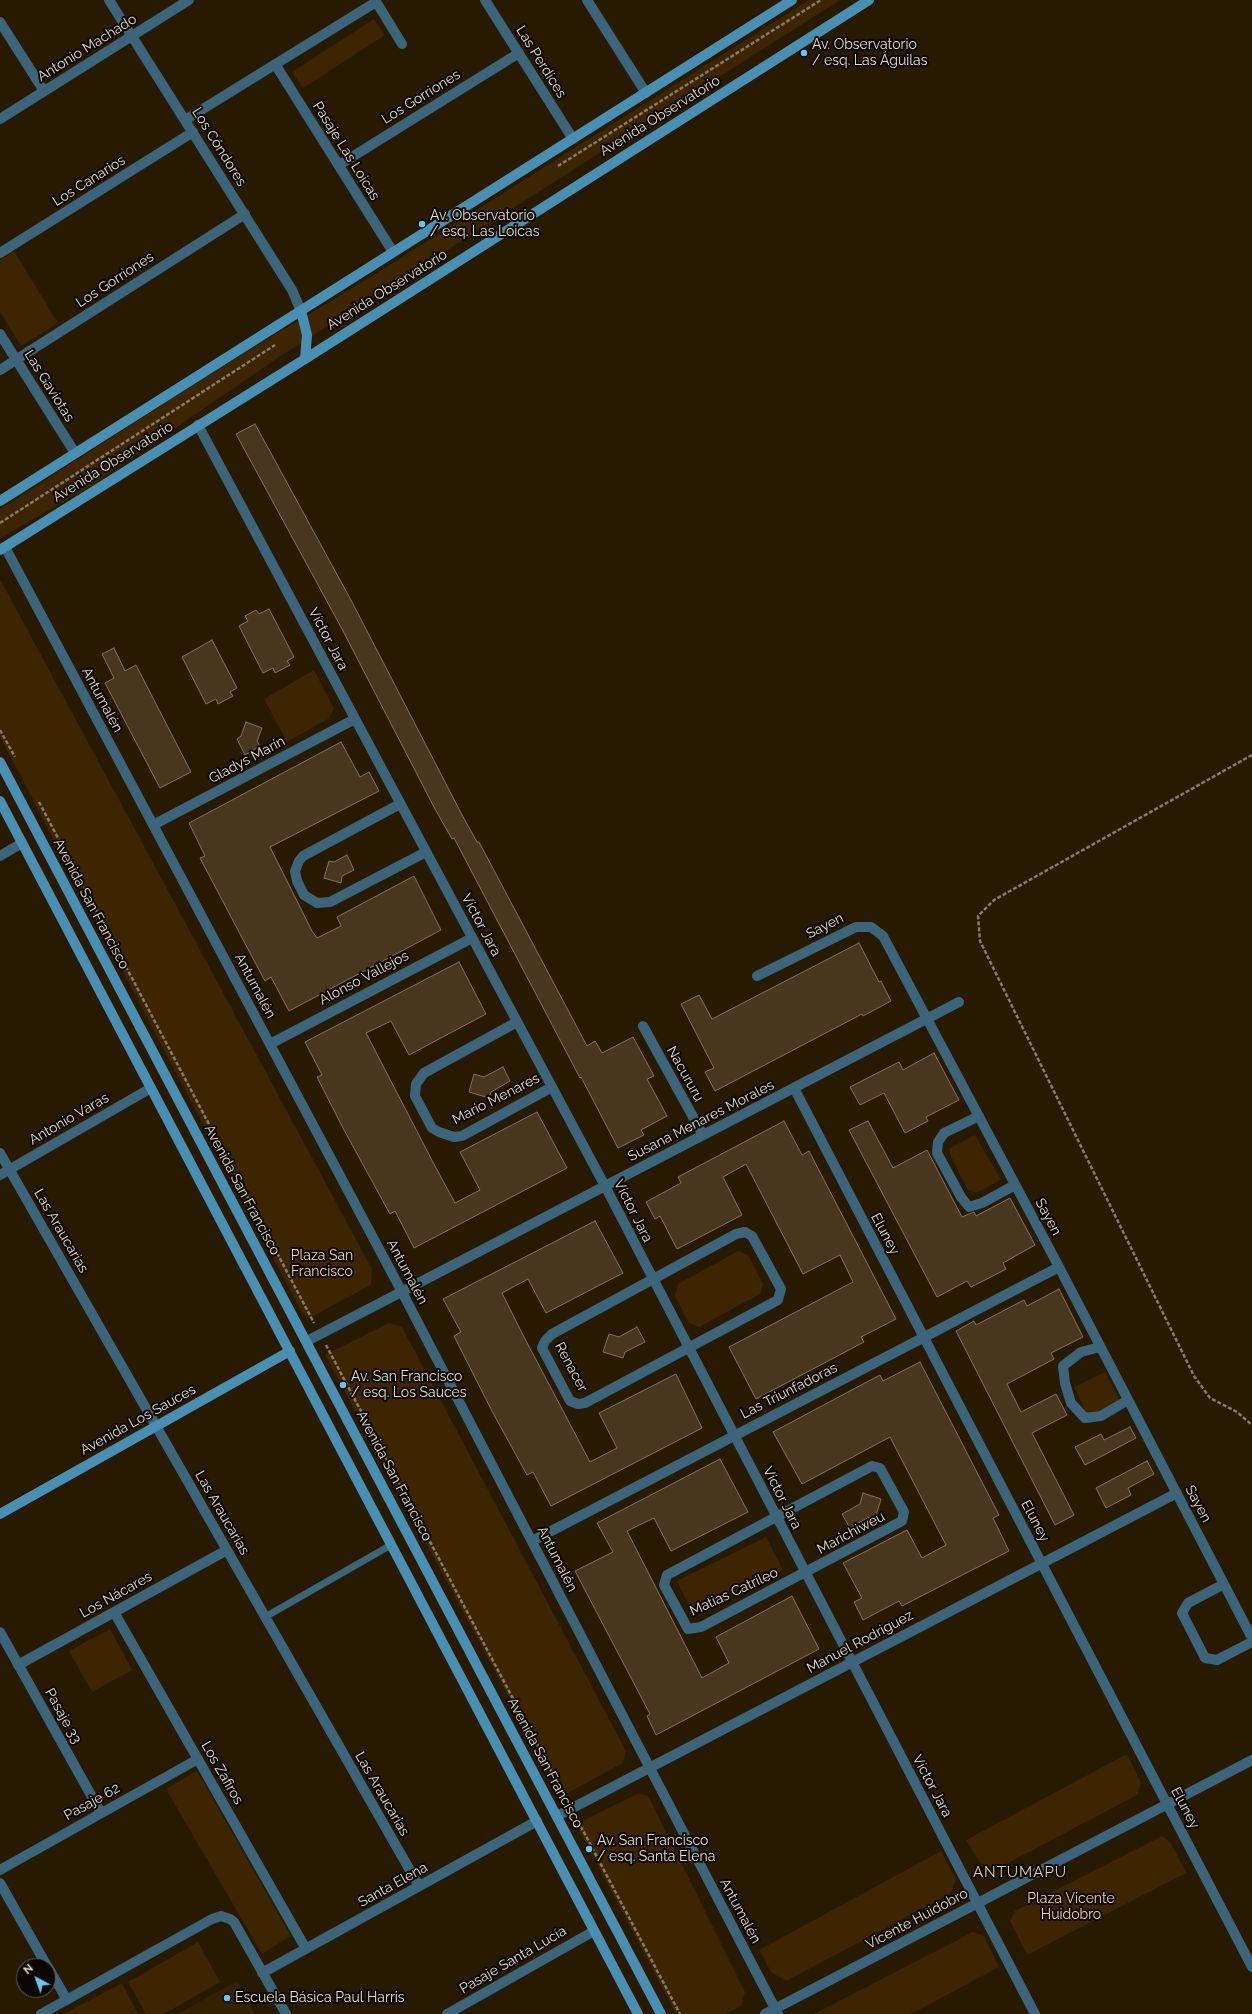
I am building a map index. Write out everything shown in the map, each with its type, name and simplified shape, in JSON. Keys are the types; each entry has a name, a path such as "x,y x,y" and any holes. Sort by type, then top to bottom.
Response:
{"main road":[{"name":"Avenida Observatorio","path":"0,501 792,0"},
{"name":"Avenida Observatorio","path":"2,548 305,359 869,0"},
{"path":"301,311 307,335 305,359"},
{"name":"Avenida San Francisco","path":"0,762 661,2014"},
{"path":"0,801 638,2014"},
{"name":"Avenida Los Sauces","path":"0,1514 290,1351"}],"street":[{"name":"Los Cóndores","path":"110,0 292,290 301,311"},
{"name":"Antonio Machado","path":"0,120 189,0"},
{"name":"Las Perdices","path":"485,0 573,139"},
{"path":"587,0 646,93"},
{"path":"185,120 375,1 402,44"},
{"path":"0,22 44,91"},
{"name":"Los Gorriones","path":"339,165 519,53"},
{"name":"Pasaje Las Loicas","path":"276,64 393,252"},
{"name":"Los Canarios","path":"0,253 193,132"},
{"name":"Los Gorriones","path":"0,370 245,214"},
{"name":"Las Gaviotas","path":"0,334 75,453"},
{"name":"Víctor Jara","path":"198,425 605,1186 775,1516 1035,2014"},
{"name":"Antumalén","path":"2,548 153,825 402,1292 777,2011"},
{"name":"Gladys Marín","path":"153,825 355,719"},
{"path":"400,804 303,856 299,860 295,871 297,881 304,895 317,904 330,902 426,852"},
{"path":"0,856 22,843"},
{"name":"Sayen","path":"757,976 856,927 871,927 883,936 1100,1346 1252,1638"},
{"name":"Alonso Vallejos","path":"270,1044 472,938"},
{"name":"Susana Menares Morales","path":"306,1342 959,1002"},
{"name":"Mario Menares","path":"517,1022 424,1072 416,1084 415,1096 432,1128 446,1135 454,1137 462,1136 552,1087"},
{"name":"Nacururu","path":"643,1026 703,1135"},
{"name":"Antonio Varas","path":"0,1175 152,1088"},
{"name":"Eluney","path":"794,1088 1041,1564 1252,1965"},
{"path":"979,1116 944,1133 938,1142 937,1153 961,1197 970,1207 982,1203 1015,1185"},
{"name":"Las Araucarias","path":"0,1153 419,1886"},
{"path":"652,1279 736,1234 745,1232 752,1236 781,1289 778,1300 688,1347"},
{"name":"Las Triunfadoras","path":"532,1541 1058,1267"},
{"name":"Renacer","path":"652,1279 552,1334 545,1341 542,1348 570,1401 578,1404 585,1403 688,1347"},
{"path":"1100,1346 1081,1352 1063,1366 1064,1383 1072,1403 1085,1418 1101,1416 1128,1400"},
{"name":"Marichiweu","path":"775,1516 872,1466 880,1468 904,1512 902,1521 805,1573"},
{"name":"Manuel Rodriguez","path":"557,1816 1177,1493"},
{"name":"Matias Catrileo","path":"775,1516 667,1574 664,1586 688,1629 701,1627 805,1573"},
{"name":"Los Nácares","path":"18,1665 227,1550"},
{"path":"1224,1584 1188,1603 1182,1613 1205,1658 1217,1660 1252,1642"},
{"name":"Los Zafiros","path":"114,1612 306,1949"},
{"name":"Pasaje 33","path":"0,1632 101,1813"},
{"name":"Pasaje 62","path":"0,1870 198,1759"},
{"name":"Vicente Huidobro","path":"765,2014 777,2011 978,1903 1252,1760"},
{"name":"Santa Elena","path":"262,1973 537,1821"},
{"path":"0,1883 43,1958"},
{"path":"41,2014 212,1919 221,1916 234,1922 286,2014"},
{"name":"Pasaje Santa Lucía","path":"447,2014 594,1930"},
{"path":"56,1981 67,2000"}],"lane":[{"path":"265,1617 391,1545"}],"path":[{"name":"Avenida Observatorio","path":"553,169 821,0"},
{"name":"Avenida Observatorio","path":"0,523 279,343"},
{"path":"0,730 18,763"},
{"path":"1252,755 994,900 978,916 980,941 1194,1376 1210,1398 1237,1412 1252,1425"},
{"path":"35,796 680,2014"}],"shaded area":[{"name":"Escuela Básica Paul Harris","path":"237,1981 255,2014 177,2014"}],"green space":[{"path":"809,0 840,0 279,357 91,486 0,538 0,509 223,366 372,276"},
{"path":"374,19 385,35 303,88 292,72"},
{"path":"14,251 58,323 21,346 0,312 0,260"},
{"name":"Plaza San Francisco","path":"0,579 372,1269 371,1285 309,1318 302,1313 0,737"},
{"path":"314,670 334,709 328,719 287,742 264,699"},
{"path":"975,1135 1001,1180 976,1193 967,1189 950,1154 950,1148"},
{"path":"738,1251 748,1255 763,1284 760,1294 699,1327 689,1323 675,1296 678,1284"},
{"path":"389,1323 402,1327 626,1751 623,1763 562,1796 325,1355"},
{"path":"1105,1372 1122,1404 1091,1421 1074,1387"},
{"path":"766,1537 783,1570 693,1614 677,1581"},
{"path":"110,1629 132,1670 92,1692 69,1651"},
{"name":"Plaza Vicente Huidobro","path":"1127,1754 1141,1783 1137,1795 993,1871 980,1863 966,1840"},
{"path":"197,1771 291,1936 262,1954 166,1789"},
{"path":"639,1793 648,1796 745,1992 741,2006 725,2014 676,2014 576,1824"},
{"name":"Plaza Vicente Huidobro","path":"1162,1836 1171,1843 1186,1873 1027,1955 1010,1921 1015,1911"},
{"path":"941,1851 956,1880 950,1894 786,1981 771,1972 759,1950"},
{"path":"973,1932 984,1936 999,1967 911,2014 814,2014"},
{"path":"198,1942 220,1982 164,2014 146,2014 128,1982"},
{"path":"122,1983 138,2014 64,2014"}],"building":[{"path":"255,424 352,602 461,813 477,842 479,842 587,1046 595,1041 602,1053 633,1037 654,1076 647,1079 667,1116 641,1130 644,1135 618,1148 454,838 452,839 435,809 342,629 236,434"},
{"path":"269,609 294,657 287,661 290,665 275,673 273,668 263,673 239,626 248,621 245,616 256,610 259,614"},
{"path":"212,640 237,688 230,692 233,696 218,704 216,699 206,704 182,657"},
{"path":"114,648 125,671 136,665 191,772 160,788 105,683 114,678 102,654"},
{"path":"246,722 262,728 257,741 260,746 245,755 237,739 241,736"},
{"path":"341,742 360,777 369,772 379,791 270,847 312,931 317,938 341,926 337,917 414,876 441,930 289,1011 271,977 265,981 249,951 200,858 205,856 189,823"},
{"path":"347,855 354,870 342,876 341,883 324,878 329,861 334,862"},
{"path":"859,943 879,982 881,981 891,1001 863,1016 862,1014 715,1091 705,1072 714,1068 681,1004 699,995 712,1019"},
{"path":"459,962 486,1014 409,1055 391,1021 366,1033 436,1168 455,1203 480,1190 460,1152 537,1112 567,1168 414,1248 395,1211 390,1214 344,1130 317,1077 322,1075 305,1042"},
{"path":"934,1053 959,1100 926,1117 928,1121 905,1133 884,1093 860,1105 850,1087 899,1062 903,1070"},
{"path":"503,1067 510,1081 491,1092 489,1098 469,1092 474,1074 484,1077"},
{"path":"784,1121 802,1155 809,1151 896,1319 861,1337 864,1342 756,1399 729,1347 853,1282 840,1255 803,1274 746,1164 723,1177 742,1215 677,1249 660,1216 655,1219 646,1202 681,1183 678,1177"},
{"path":"868,1121 893,1168 927,1150 962,1217 974,1212 976,1216 1010,1198 1035,1245 1003,1263 1006,1269 971,1287 967,1281 937,1297 849,1130"},
{"path":"595,1221 623,1273 546,1313 528,1279 502,1293 524,1337 590,1462 617,1448 599,1413 676,1374 702,1428 551,1506 533,1472 527,1475 493,1413 454,1336 461,1332 443,1299"},
{"path":"1059,1289 1083,1337 1051,1353 1054,1359 1007,1384 1021,1412 1056,1394 1067,1415 1032,1433 1074,1515 1055,1525 956,1331 974,1321 976,1325 1024,1300 1027,1306"},
{"path":"637,1327 645,1342 625,1352 623,1358 603,1352 609,1334 619,1337"},
{"path":"920,1362 999,1515 993,1518 1009,1551 902,1606 899,1601 863,1620 854,1602 862,1598 843,1563 907,1530 922,1558 946,1545 890,1437 802,1484 773,1432 880,1375 883,1381"},
{"path":"1130,1427 1136,1438 1085,1465 1075,1447 1101,1434 1104,1440"},
{"path":"720,1459 748,1512 671,1551 654,1518 627,1531 702,1678 729,1663 716,1637 792,1596 819,1649 656,1735 647,1716 650,1714 575,1571 613,1552 597,1523"},
{"path":"1147,1461 1154,1474 1128,1488 1131,1495 1106,1508 1096,1488"},
{"path":"863,1493 881,1499 875,1519 869,1517 850,1528 842,1514 860,1504"}],"place":[{"name":"Av. Observatorio / esq. Las Águilas","path":"804,53"},
{"name":"Av. Observatorio / esq. Las Loicas","path":"422,224"},
{"name":"Av. San Francisco / esq. Los Sauces","path":"343,1385"},
{"name":"Av. San Francisco / esq. Santa Elena","path":"589,1849"},
{"name":"Escuela Básica Paul Harris","path":"227,1998"}],"district":[{"name":"ANTUMAPU","path":"1020,1872"}]}
